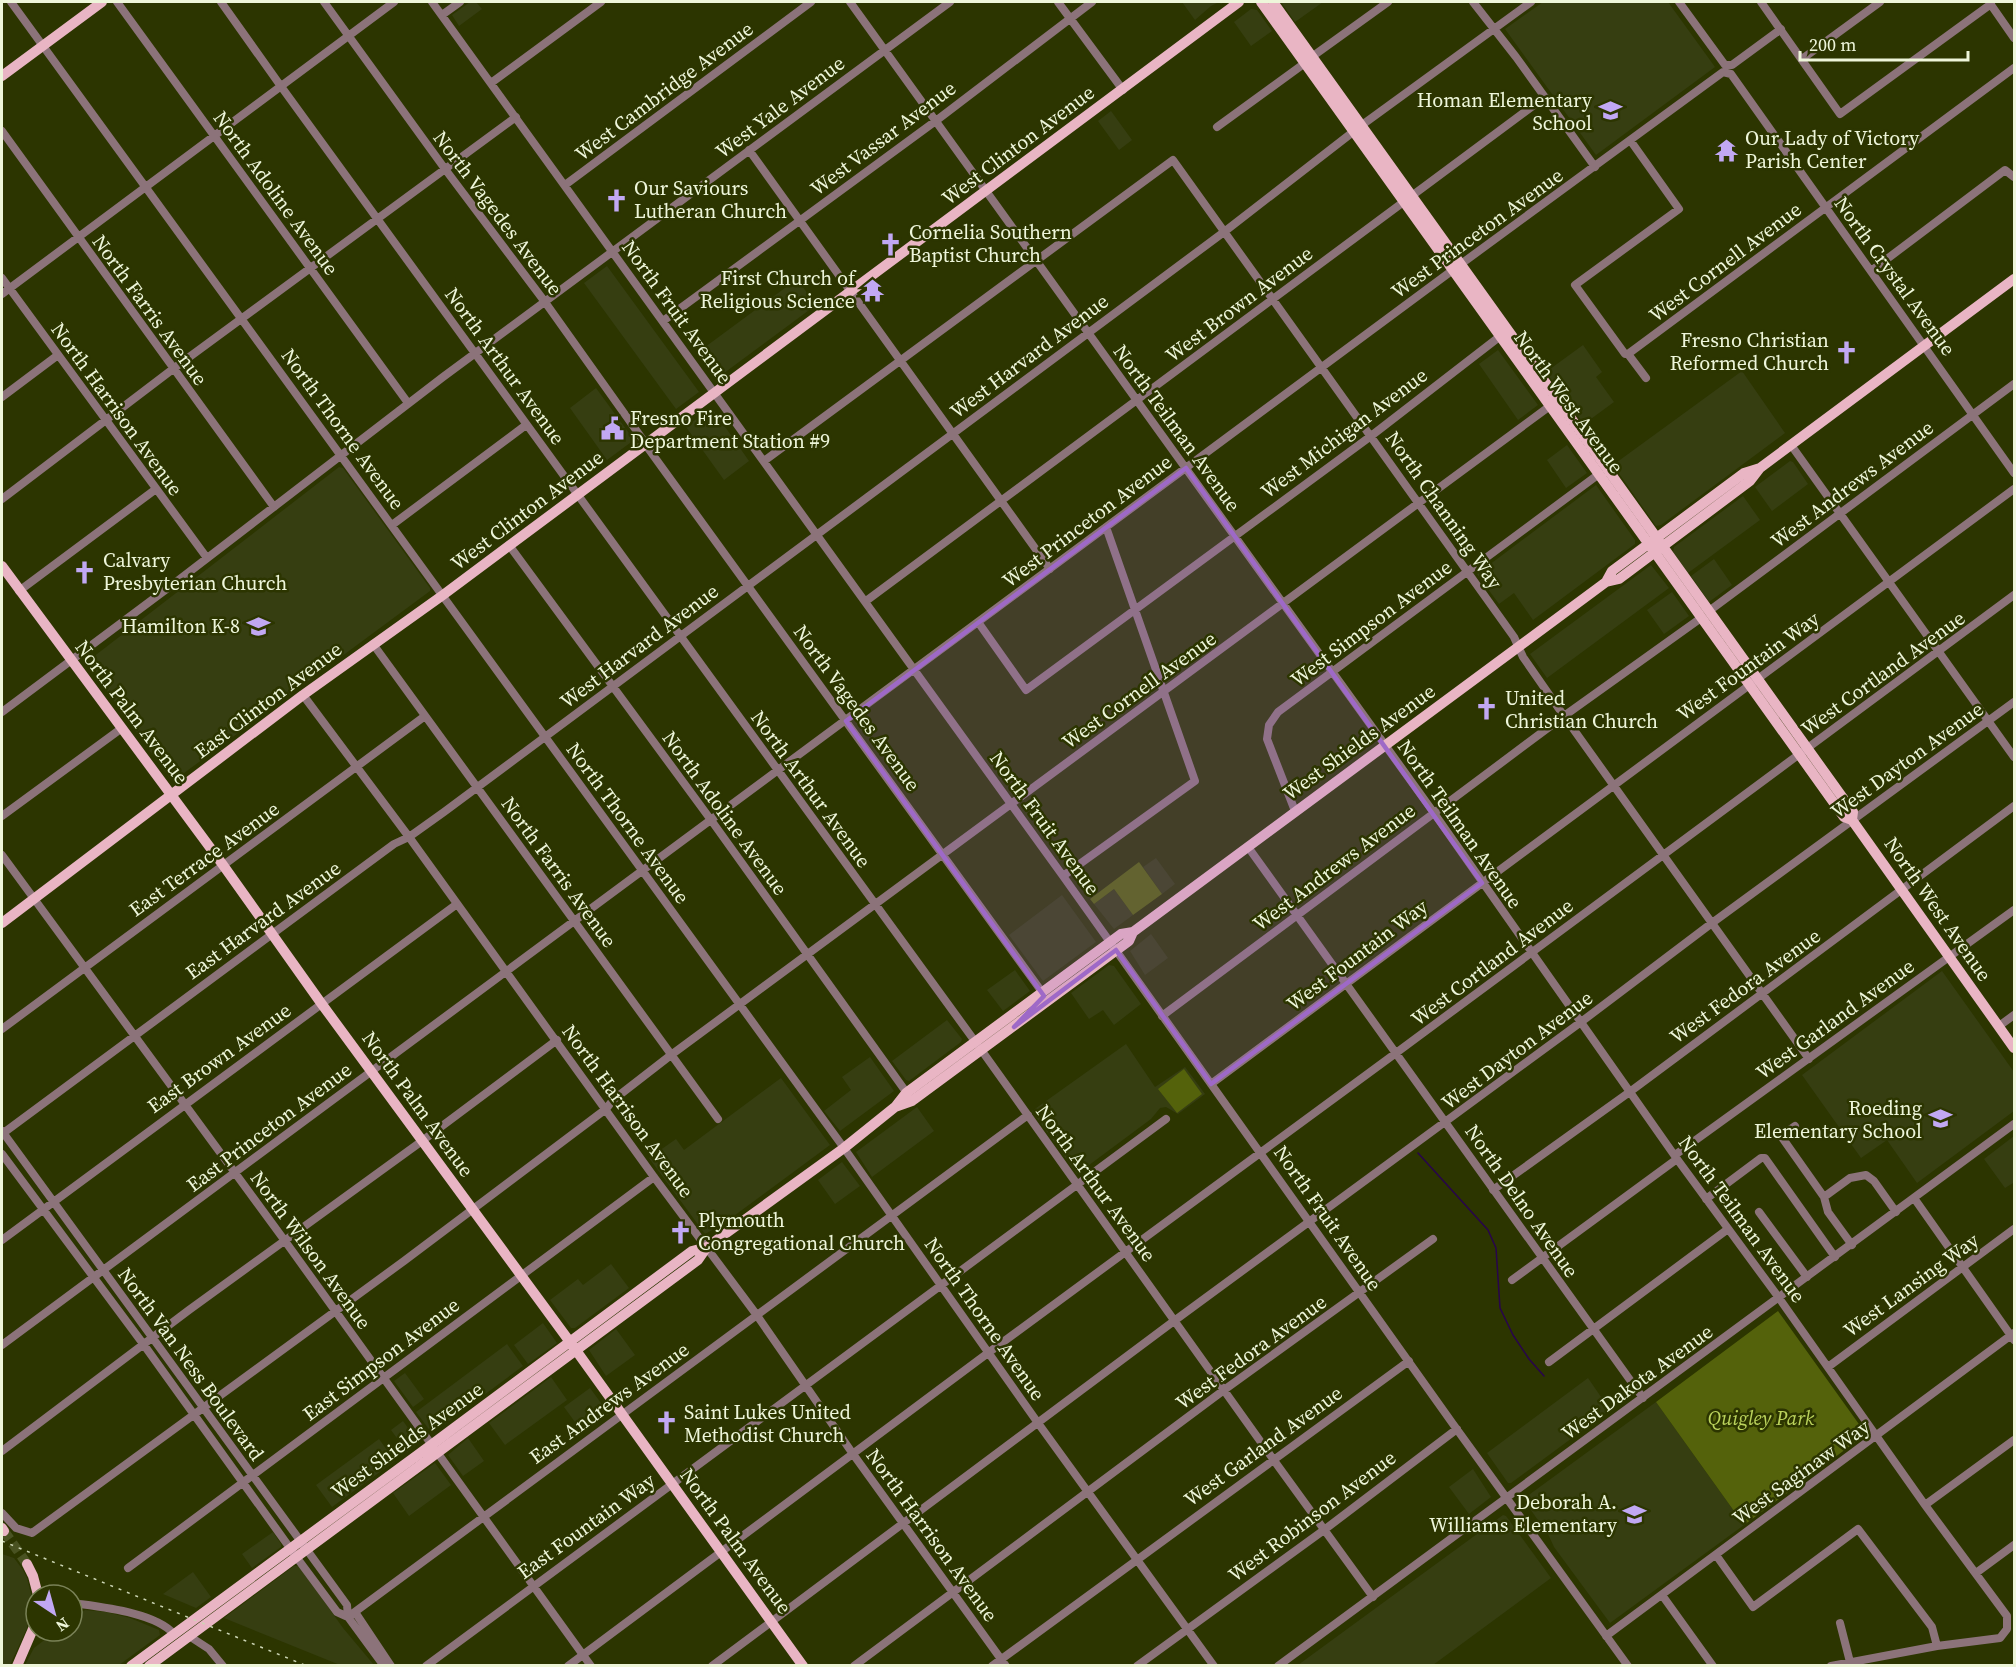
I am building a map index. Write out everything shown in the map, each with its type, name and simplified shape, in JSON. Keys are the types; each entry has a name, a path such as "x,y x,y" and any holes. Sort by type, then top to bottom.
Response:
{"main road":[{"path":"2,76 102,2"},
{"name":"West Clinton Avenue","path":"443,595 1239,2"},
{"name":"North West Avenue","path":"1261,2 1309,59"},
{"name":"North West Avenue","path":"1273,2 1309,59 1803,752 1853,812 1852,820 2014,1048"},
{"name":"West Shields Avenue","path":"131,1665 302,1546 434,1449 573,1346 692,1251 707,1247 844,1148 978,1046 1042,992 1113,946 1129,941 1133,932 1606,582 1612,571 1656,545 1750,482 1760,468 2014,279"},
{"name":"North West Avenue","path":"1554,403 1599,474 1656,545"},
{"name":"North Palm Avenue","path":"2,566 223,865 803,1665"},
{"name":"East Clinton Avenue","path":"2,923 303,695 443,595"},
{"name":"West Shields Avenue","path":"978,1046 1014,1027 1113,946"},
{"path":"1014,1027 1021,1017 1041,999 1042,992"},
{"name":"West Shields Avenue","path":"148,1665 189,1636 292,1552"},
{"path":"27,1564 36,1583"},
{"path":"17,1665 27,1643"}],"street":[{"name":"North Thorne Avenue","path":"11,2 844,1148 1038,1423 1214,1665"},
{"name":"North Adoline Avenue","path":"117,2 408,403"},
{"name":"North Arthur Avenue","path":"221,2 1028,1115 1373,1597"},
{"name":"North Vagedes Avenue","path":"324,2 545,302 1042,992"},
{"path":"5,291 394,2"},
{"name":"North Fruit Avenue","path":"432,2 866,601 1410,1361 1456,1429 1628,1665"},
{"path":"442,15 460,2"},
{"path":"491,83 601,2"},
{"name":"West Cambridge Avenue","path":"565,185 810,2"},
{"name":"North Teilman Avenue","path":"850,2 1434,813 1676,1157 2007,1616 2007,1629 2000,1638 1937,1646"},
{"name":"West Yale Avenue","path":"2,712 474,353 950,2"},
{"path":"1059,2 1123,90"},
{"name":"West Vassar Avenue","path":"663,321 937,120 1092,2"},
{"path":"1217,127 1388,2"},
{"path":"1473,2 1595,167"},
{"name":"West Harvard Avenue","path":"545,736 1531,2"},
{"name":"North Crystal Avenue","path":"1679,2 2014,472"},
{"path":"1761,2 1840,114 1990,3 2014,38"},
{"path":"1802,59 1880,2"},
{"name":"West Princeton Avenue","path":"642,872 1780,29"},
{"name":"West Cornell Avenue","path":"1628,354 2014,68"},
{"name":"West Brown Avenue","path":"866,601 1545,97"},
{"path":"2,499 173,369 516,117"},
{"name":"North Farris Avenue","path":"2,131 274,507"},
{"path":"1630,140 1679,209 1575,285 1624,354 1628,354 1646,378"},
{"path":"749,150 1050,569"},
{"name":"North Channing Way","path":"1036,260 1173,160 1514,637 1523,657 1564,716"},
{"path":"1871,271 2005,170 2014,177"},
{"path":"764,461 1036,260"},
{"name":"North Harrison Avenue","path":"2,278 5,291 58,356 207,558"},
{"name":"West Michigan Avenue","path":"978,622 1026,690 1371,436 1504,333"},
{"path":"2,397 58,356"},
{"name":"West Andrews Avenue","path":"1162,1016 2014,384"},
{"name":"West Cornell Avenue","path":"2,1513 16,1528 32,1533 606,1109 613,1100 672,1055 1554,403"},
{"path":"392,525 526,425"},
{"path":"1791,445 2014,757"},
{"name":"West Simpson Avenue","path":"1295,811 1267,739 1269,725 1278,712 1599,474"},
{"path":"20,591 156,489"},
{"name":"West Fountain Way","path":"1212,1084 2014,489"},
{"path":"1063,876 1195,781 1106,527"},
{"name":"North Adoline Avenue","path":"509,545 711,820 909,1097"},
{"name":"West Cortland Avenue","path":"568,1665 2014,596"},
{"name":"North Farris Avenue","path":"373,644 718,1119"},
{"name":"North Harrison Avenue","path":"303,695 410,837 654,1177 756,1314 853,1454 1004,1662"},
{"name":"West Dayton Avenue","path":"712,1665 1174,1321 1446,1123 1712,923 2014,702"},
{"name":"East Terrace Avenue","path":"2,1029 425,716"},
{"path":"1564,716 1665,854 1809,1059"},
{"path":"2,816 122,728"},
{"name":"East Harvard Avenue","path":"2,1133 394,844 410,837 545,736"},
{"name":"West Fedora Avenue","path":"1493,1190 1631,1091 2014,806"},
{"name":"North Delno Avenue","path":"1248,847 1643,1398"},
{"name":"North Wilson Avenue","path":"2,855 285,1241 591,1665"},
{"name":"East Princeton Avenue","path":"2,1345 642,872"},
{"name":"East Brown Avenue","path":"2,1240 457,903"},
{"name":"West Garland Avenue","path":"1512,1280 1734,1113 2014,910"},
{"path":"1999,1026 2014,1015"},
{"path":"2,1451 189,1310 557,1040"},
{"path":"891,1215 1028,1115"},
{"path":"941,1284 1166,1119"},
{"name":"West Dakota Avenue","path":"1278,1665 2014,1124"},
{"path":"1795,1126 1781,1136 1824,1197 1828,1212 1852,1245"},
{"name":"North Van Ness Boulevard","path":"2,1133 346,1605 365,1640 384,1665"},
{"name":"North Van Ness Boulevard","path":"2,1154 144,1345 337,1612 351,1615"},
{"path":"1706,1199 1761,1158 1765,1158 1835,1257"},
{"path":"1824,1197 1850,1178 1866,1176 1874,1181 1896,1212"},
{"name":"East Simpson Avenue","path":"128,1568 654,1177"},
{"path":"1914,1198 2013,1336"},
{"path":"1759,1212 1807,1277"},
{"name":"East Andrews Avenue","path":"351,1615 891,1215"},
{"path":"1549,1362 1728,1229"},
{"name":"West Lansing Way","path":"1828,1367 2014,1229"},
{"name":"West Fedora Avenue","path":"854,1665 1224,1390 1434,1239"},
{"name":"East Fountain Way","path":"426,1665 941,1284"},
{"name":"West Saginaw Way","path":"1606,1636 2013,1336"},
{"name":"West Garland Avenue","path":"992,1665 1004,1662 1137,1559 1410,1361"},
{"name":"West Robinson Avenue","path":"1137,1665 1324,1530 1456,1429"},
{"path":"1925,1505 2014,1440"},
{"path":"1716,1555 1753,1608 1858,1528 1932,1627 1937,1646 1831,1665"},
{"path":"1976,1573 2014,1545"},
{"path":"1662,1595 1713,1665"},
{"path":"84,1605 134,1614 164,1624 174,1634"},
{"path":"351,1615 377,1643 391,1665"},
{"path":"1840,1623 1850,1662"},
{"path":"189,1636 209,1649 223,1665"},
{"path":"365,1640 379,1649"}],"highlighted area":[{"path":"1186,468 1482,883 1211,1084 1116,950 1014,1027 1044,996 846,721"}],"shaded area":[{"path":"470,2 476,2 482,9 459,26 452,15"},
{"path":"1182,2 1219,2 1195,20"},
{"path":"1281,2 1323,2 1295,22"},
{"name":"Homan Elementary School","path":"1543,2 1668,2 1715,67 1596,155 1505,29"},
{"path":"1251,9 1257,10 1272,31 1251,46 1234,22"},
{"path":"1111,111 1132,140 1119,150 1098,121"},
{"path":"607,266 699,392 676,409 584,283"},
{"path":"797,279 816,305 716,379 697,353"},
{"path":"1583,345 1602,372 1596,377 1614,402 1584,424 1546,372"},
{"path":"1498,350 1538,405 1518,420 1479,364"},
{"path":"1742,371 1785,433 1661,525 1656,526 1613,465"},
{"path":"596,388 634,440 607,460 570,408"},
{"path":"708,410 714,411 749,461 724,480 686,427"},
{"path":"1567,445 1587,473 1566,488 1547,460"},
{"path":"1790,461 1808,484 1772,511 1755,487"},
{"name":"Hamilton K-8","path":"339,467 343,468 430,591 176,779 170,779 89,666 88,661"},
{"path":"1596,485 1635,540 1635,544 1533,620 1514,593 1499,604 1477,574"},
{"path":"1743,496 1760,520 1688,573 1673,552 1674,547"},
{"path":"1714,559 1732,585 1709,602 1691,576"},
{"path":"1651,565 1669,588 1547,678 1530,654"},
{"path":"1672,592 1689,616 1664,634 1647,610"},
{"path":"1156,858 1175,884 1162,894 1143,867"},
{"path":"1114,889 1133,915 1114,929 1094,904"},
{"path":"1062,895 1096,942 1043,981 1009,935"},
{"path":"1151,934 1168,958 1145,975 1130,951"},
{"path":"1109,965 1114,966 1141,1004 1114,1025 1103,1010 1089,1019 1071,993"},
{"path":"1015,970 1030,991 1003,1011 987,990"},
{"path":"1942,971 2014,1072 2014,1111 1917,1183 1887,1140 1861,1158 1802,1075"},
{"path":"947,1020 962,1039 961,1042 909,1081 906,1080 892,1061"},
{"path":"1126,1044 1155,1087 1185,1067 1205,1094 1178,1114 1166,1107 1160,1108 1151,1119 1077,1174 1032,1111"},
{"path":"870,1057 894,1091 840,1131 824,1111 851,1090 842,1077"},
{"path":"781,1078 830,1145 723,1224 705,1234 649,1158 676,1139 684,1150"},
{"path":"917,1107 934,1131 872,1177 856,1152"},
{"path":"2014,1136 2014,1185 2013,1183 2005,1188 1984,1159"},
{"path":"842,1162 860,1186 835,1204 818,1180"},
{"path":"611,1264 629,1288 575,1328 571,1328 550,1300 578,1279 583,1285"},
{"path":"543,1323 557,1343 528,1364 514,1345"},
{"path":"616,1329 635,1355 606,1376 589,1350"},
{"path":"507,1344 523,1366 431,1432 416,1412"},
{"path":"405,1373 424,1399 413,1407 394,1381"},
{"path":"551,1377 567,1400 505,1445 489,1423"},
{"path":"1588,1378 1610,1410 1508,1483 1487,1453"},
{"path":"590,1388 609,1414 583,1433 564,1407"},
{"name":"Deborah A. Williams Elementary","path":"1656,1402 1744,1525 1610,1623 1554,1547 1526,1503 1526,1497"},
{"path":"403,1421 419,1443 407,1452 391,1430"},
{"path":"468,1438 484,1461 463,1476 448,1455"},
{"path":"379,1439 395,1461 332,1507 316,1485"},
{"path":"435,1463 451,1485 409,1516 393,1493"},
{"path":"1473,1469 1491,1497 1469,1514 1449,1487"},
{"path":"1503,1515 1551,1578 1433,1665 1298,1665"},
{"path":"273,1532 281,1547 252,1568 242,1554"},
{"path":"2,1554 14,1558 23,1570 28,1583 24,1583 24,1635 10,1665 2,1665"},
{"path":"294,1566 299,1566 343,1628 374,1665 340,1665 224,1618"},
{"path":"193,1572 211,1597 196,1608 163,1594"},
{"path":"84,1611 106,1612 130,1618 159,1630 160,1635 119,1665 25,1665 34,1648 40,1643 84,1643"}],"green space":[{"path":"1139,862 1162,894 1133,915 1114,889 1094,904 1090,899"},
{"path":"1184,1069 1202,1094 1177,1113 1158,1089"},
{"name":"Quigley Park","path":"1778,1311 1866,1434 1744,1525 1656,1402"}],"waterway":[{"path":"1418,1153 1488,1230 1496,1248 1500,1308 1513,1335 1544,1376"}],"tunnel":[{"path":"4,1531 27,1564"}],"railway":[{"path":"2,1541 307,1666"}],"place":[{"name":"Homan Elementary School","path":"1610,111"},
{"name":"Our Lady of Victory Parish Center","path":"1727,150"},
{"name":"Our Saviours Lutheran Church","path":"616,200"},
{"name":"Cornelia Southern Baptist Church","path":"891,244"},
{"name":"First Church of Religious Science","path":"873,290"},
{"name":"Fresno Christian Reformed Church","path":"1847,352"},
{"name":"Fresno Fire Department Station #9","path":"612,429"},
{"name":"Calvary Presbyterian Church","path":"85,572"},
{"name":"Hamilton K-8","path":"258,626"},
{"name":"United Christian Church","path":"1487,709"},
{"name":"Roeding Elementary School","path":"1940,1119"},
{"name":"Plymouth Congregational Church","path":"680,1232"},
{"name":"Saint Lukes United Methodist Church","path":"666,1423"},
{"name":"Deborah A. Williams Elementary","path":"1635,1514"}]}
